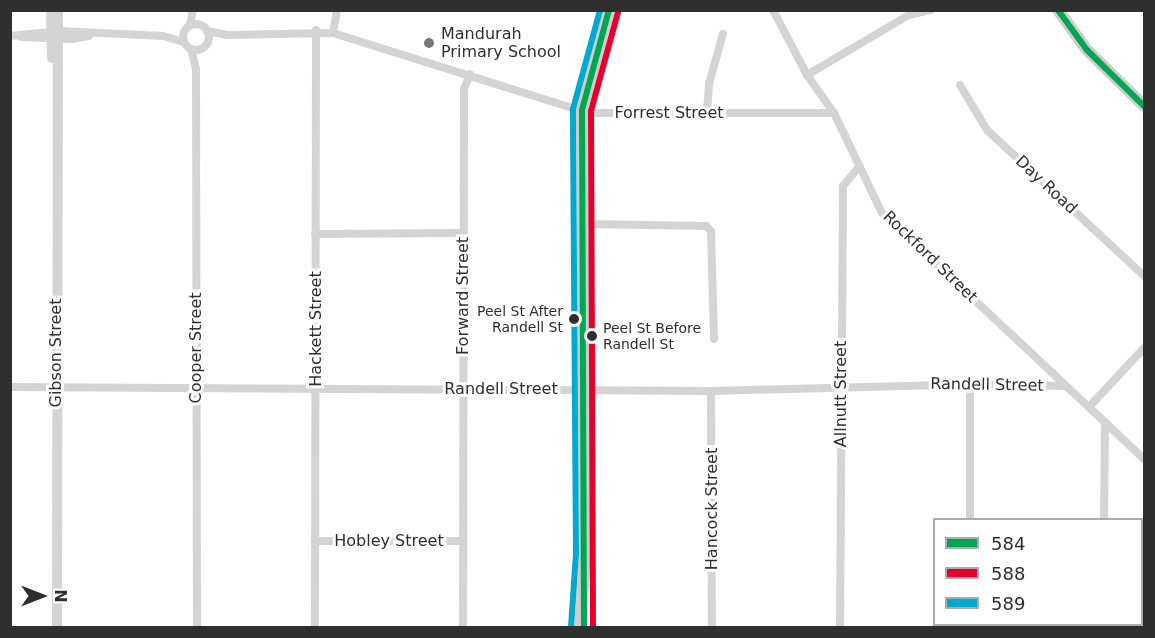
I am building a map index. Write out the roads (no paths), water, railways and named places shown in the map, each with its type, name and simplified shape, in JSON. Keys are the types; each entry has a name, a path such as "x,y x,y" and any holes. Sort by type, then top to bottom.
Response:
{"main road":[{"path":"582,625 585,554 585,389 582,110 609,10"},
{"path":"1058,10 1087,50 1144,106"},
{"path":"1066,10 1090,44 1144,95"}],"street":[{"name":"Gibson Street","path":"51,10 55,35"},
{"name":"Gibson Street","path":"57,627 55,35 58,10"},
{"path":"184,42 188,26 196,10"},
{"path":"196,10 204,28"},
{"path":"333,33 337,10"},
{"name":"Rockford Street","path":"773,10 807,75 834,113 882,213 1144,459"},
{"path":"807,75 908,13 930,10"},
{"path":"163,36 188,26"},
{"name":"Forrest Street","path":"188,26 228,35 316,30 333,33 582,110 834,113"},
{"name":"Cooper Street","path":"196,69 206,45 204,28"},
{"name":"Hackett Street","path":"315,627 316,30"},
{"path":"11,36 93,34 163,36 184,42 191,49"},
{"path":"707,113 709,84 723,34"},
{"name":"Forrest Street","path":"191,49 228,35"},
{"name":"Cooper Street","path":"191,49 196,69 197,627"},
{"name":"Forward Street","path":"463,627 464,89 470,74"},
{"name":"Day Road","path":"960,85 987,130 1144,276"},
{"name":"Allnutt Street","path":"840,627 843,186 860,166"},
{"path":"584,224 706,226 711,231 714,339"},
{"path":"315,234 463,233"},
{"path":"1089,407 1144,348"},
{"path":"970,384 970,518"},
{"name":"Randell Street","path":"10,387 711,391 970,384 1064,386"},
{"name":"Hancock Street","path":"711,391 712,627"},
{"path":"1104,518 1105,422"},
{"name":"Hobley Street","path":"315,542 463,541"}],"place":[{"name":"Mandurah Primary School","path":"429,43"},
{"name":"Peel St After Randell St","path":"574,319"},
{"name":"Peel St Before Randell St","path":"592,336"}]}
